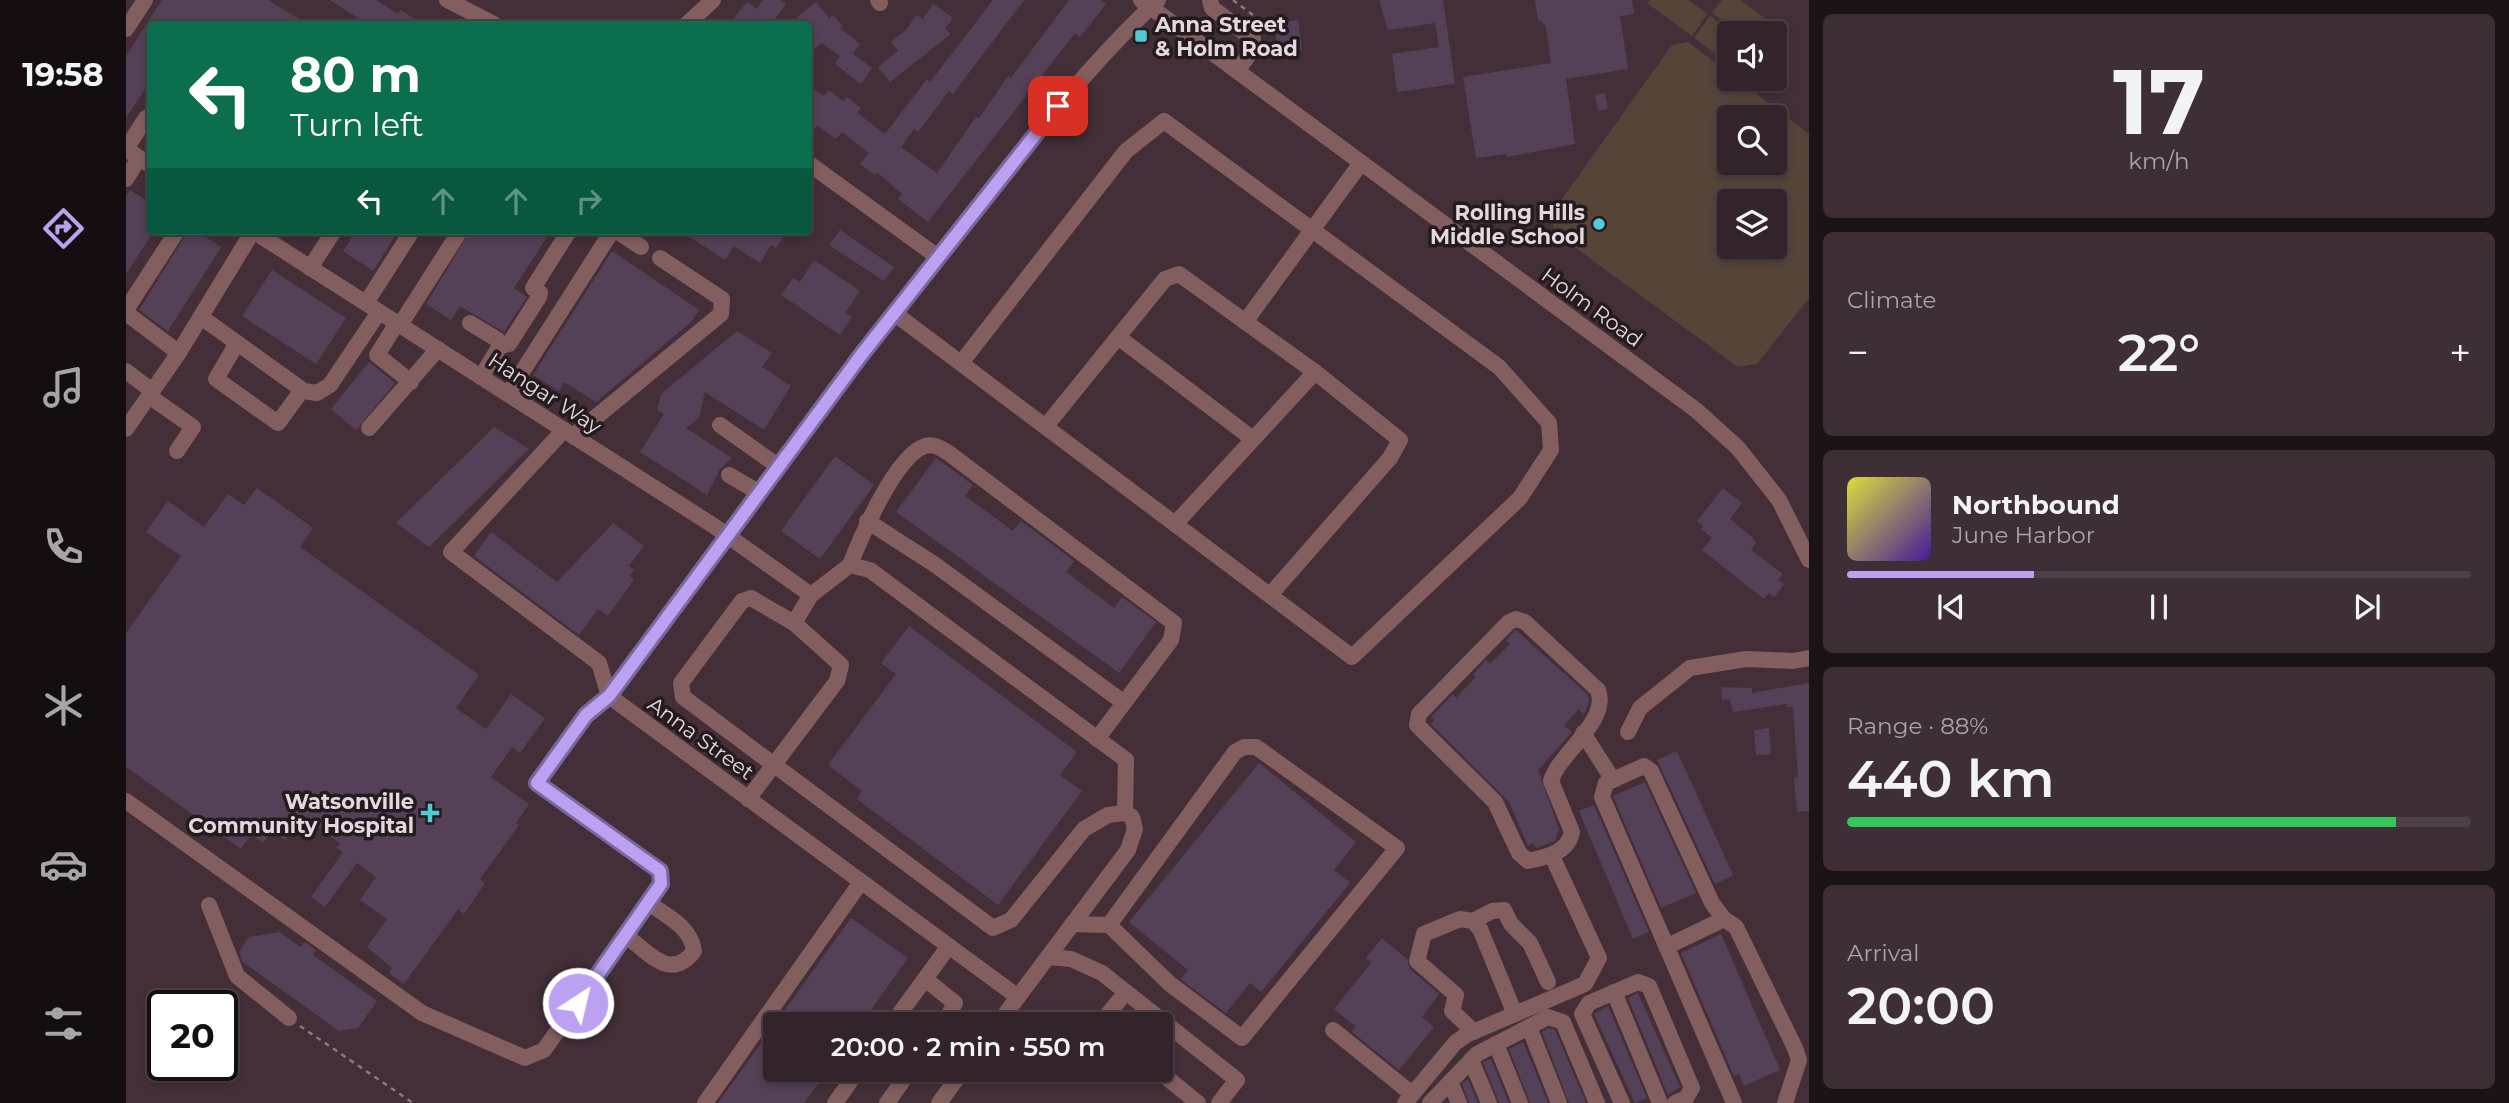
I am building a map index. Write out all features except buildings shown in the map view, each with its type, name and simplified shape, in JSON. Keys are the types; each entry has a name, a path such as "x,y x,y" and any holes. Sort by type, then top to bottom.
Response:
{"street":[{"path":"126,29 145,0"},
{"path":"447,0 488,21"},
{"path":"690,21 713,0"},
{"path":"1210,0 1212,8 1253,39 1253,49 1237,71"},
{"path":"126,801 422,1013 525,1058 544,1050 661,884 660,871 537,783 586,715 609,696 758,492 894,313 1065,97 1150,2"},
{"name":"Holm Road","path":"1150,2 1237,71 1696,410 1738,448 1779,500 1809,560"},
{"path":"126,179 139,157 147,119"},
{"path":"894,313 1352,657 1520,498 1551,450 1549,423 1499,367 1164,121 1126,151 961,363"},
{"path":"1245,322 1361,163"},
{"path":"812,166 938,257"},
{"path":"174,235 126,312 179,353"},
{"path":"126,429 179,353 251,235"},
{"name":"Hangar Way","path":"259,235 727,535 811,595"},
{"path":"310,268 331,235"},
{"path":"201,317 302,390 312,394 326,390 410,235"},
{"path":"411,382 377,355 457,235"},
{"path":"481,377 500,346 509,344 539,297 540,293 533,288 566,235"},
{"path":"508,394 609,235"},
{"path":"623,235 641,247"},
{"path":"609,696 599,663 451,552 568,433 721,314 722,299 660,258"},
{"path":"1046,426 1165,279 1179,274 1315,372 1400,440 1390,458 1270,595"},
{"path":"470,323 498,340 500,346"},
{"path":"1118,337 1253,439"},
{"path":"237,343 216,379 278,423 302,390"},
{"path":"369,428 438,349"},
{"path":"126,371 193,427 177,451"},
{"path":"1175,524 1315,372"},
{"path":"720,425 778,466"},
{"path":"794,623 811,595 850,565 867,522 884,492 914,453 926,445 937,446 1174,623 1171,640 1097,739"},
{"path":"729,475 758,492"},
{"path":"867,522 934,564 1123,702"},
{"path":"850,565 870,570 1126,760 1125,813"},
{"path":"748,799 773,766 837,681 841,665 794,623 751,598 742,601 681,683 683,697 773,766 993,928 1011,920 1084,829 1108,814 1125,813 1132,817 1135,829 1128,850 1006,1012"},
{"path":"1516,619 1525,622 1598,690 1601,697 1598,714 1551,781 1572,832 1565,846 1552,856 1528,861 1522,857 1501,809 1417,724 1419,713 1509,622 1516,619"},
{"path":"1628,732 1640,708 1690,668 1746,659 1793,661 1809,658"},
{"name":"Anna Street","path":"609,696 1017,997"},
{"path":"1583,733 1613,780"},
{"path":"1072,924 1109,925 1170,984 1242,1038 1397,848 1256,747 1244,747 1236,752 1109,925"},
{"path":"1734,1103 1602,797 1606,783 1644,766 1651,771 1712,903 1724,919 1736,927 1799,1060 1785,1103"},
{"path":"1332,1030 1409,1099 1455,1043 1474,1032 1585,984 1599,958 1552,856"},
{"path":"705,1103 862,882"},
{"path":"625,935 664,964 675,967 686,962 694,951 693,939 686,930 648,903"},
{"path":"209,905 237,976 289,1017"},
{"path":"1472,921 1492,911 1504,910 1511,924 1530,943 1548,982"},
{"path":"1474,1032 1452,1011 1456,995 1417,961 1424,934 1460,919 1472,921 1480,929 1515,1014"},
{"path":"1668,946 1724,919"},
{"path":"901,1012 949,946"},
{"path":"1048,957 1071,960 1102,973 1237,1080 1219,1103"},
{"path":"925,979 955,1003 950,1012"},
{"path":"1622,1103 1582,1014 1589,1003 1638,982 1649,986 1692,1088 1686,1098 1675,1103"},
{"path":"1110,1012 1126,992"},
{"path":"1614,992 1660,1103"},
{"path":"1430,1103 1471,1060 1548,1017 1563,1022 1597,1103"},
{"path":"1529,1027 1559,1103"},
{"path":"1496,1044 1520,1103"},
{"path":"1471,1060 1489,1103"},
{"path":"835,1103 850,1082"},
{"path":"887,1103 902,1082"},
{"path":"939,1103 954,1082"},
{"path":"1172,1082 1198,1103"},
{"path":"1450,1082 1459,1103"}],"path":[{"path":"289,1017 413,1103"}],"shaded area":[{"path":"1650,0 1688,0 1707,14 1692,36 1647,3"},
{"path":"1722,0 1740,0 1769,21 1723,21 1712,13"},
{"path":"1710,16 1717,21 1717,55 1694,38"},
{"path":"1688,42 1717,64 1717,91 1753,91 1771,105 1717,105 1717,175 1787,175 1787,117 1809,134 1809,298 1757,364 1738,367 1554,232 1552,213 1672,45"}],"place":[{"name":"Anna Street & Holm Road","path":"1141,36"},
{"name":"Rolling Hills Middle School","path":"1599,224"},
{"name":"Watsonville Community Hospital","path":"430,813"}],"route":[{"path":"578,1003 661,884 660,871 537,783 586,715 609,696 862,354 1058,106"}]}
